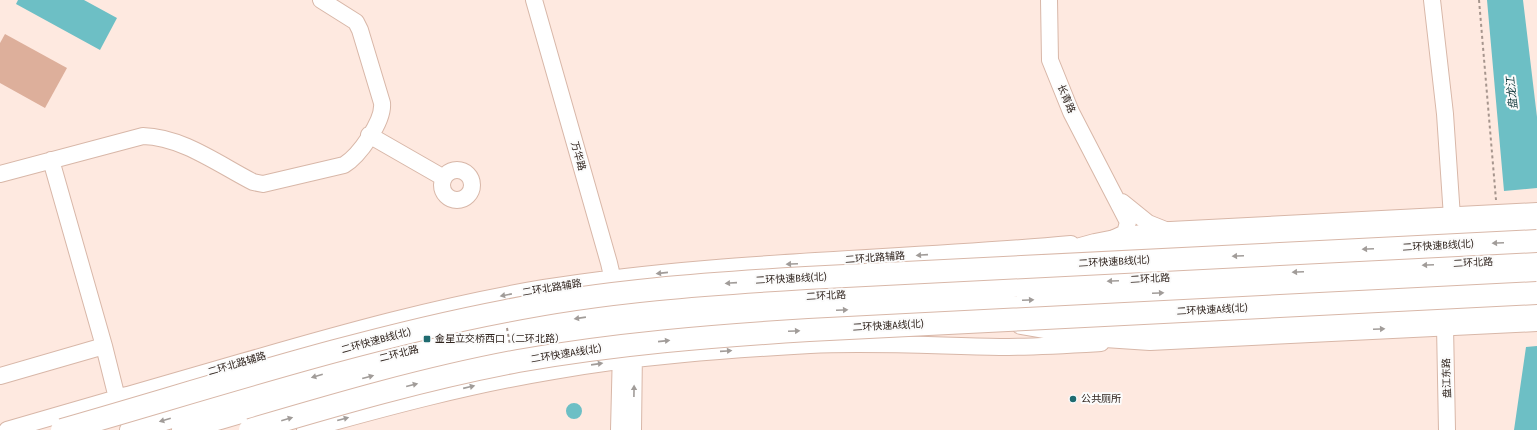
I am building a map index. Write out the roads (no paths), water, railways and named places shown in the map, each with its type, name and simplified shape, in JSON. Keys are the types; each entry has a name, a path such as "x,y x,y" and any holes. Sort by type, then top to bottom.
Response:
{"highway":[{"path":"864,301 992,258 1089,249 1537,225"},
{"name":"二环快速B线(北)","path":"62,430 364,344 507,310 582,298 663,288 755,281 864,301 1537,241"},
{"name":"二环快速A线(北)","path":"238,415 416,384 553,355 683,339 864,301 1537,293"},
{"path":"864,301 984,331 1093,331 1443,320 1537,308"}],"main road":[{"path":"864,301 912,289 956,281 1114,239 1170,232 1537,213"},
{"name":"二环北路","path":"989,295 1537,259"},
{"name":"二环北路","path":"182,430 238,415 438,345 511,329 741,315 864,301 1537,274"},
{"path":"864,301 975,316 1090,336 1130,340 1172,340 1443,320 1537,321"},
{"path":"117,398 147,397 200,403 238,415"},
{"path":"205,430 238,415"},
{"name":"二环北路","path":"130,430 238,415"}],"street":[{"path":"0,174 143,136 160,136 176,142 253,182 263,184 344,165 353,160 380,120 382,107 360,30 356,22 320,0"},
{"name":"万华路","path":"534,0 624,322 633,430"},
{"name":"长青路","path":"1049,0 1050,60 1071,112 1113,190"},
{"path":"1432,0 1445,114 1452,217"},
{"path":"369,135 444,178"},
{"path":"51,160 104,346 117,398"},
{"path":"1113,190 1124,205 1148,223 1170,232"},
{"path":"1113,190 1128,222 1125,234 1114,239"},
{"name":"二环北路辅路","path":"7,430 305,344 430,311 542,289 613,279 706,269 1004,250 1114,239"},
{"name":"盘江东路","path":"1443,320 1447,430"},
{"path":"305,430 413,401 485,384 555,370 628,360 816,345 866,344 1028,347 1172,340"},
{"path":"0,376 104,346"},
{"name":"万华路","path":"619,430 628,360"}],"water":[{"path":"18,0 84,0 117,18 100,50 16,4"},
{"name":"盘龙江","path":"1487,0 1523,0 1537,117 1537,188 1504,191"},
{"path":"1537,346 1537,430 1514,430 1526,347"},
{"path":"574,403 580,405 582,411 580,417 574,419 568,417 566,411 568,405"}],"place":[{"name":"金星立交桥西口（二环北路）","path":"427,339"},
{"name":"公共厕所","path":"1073,399"}]}
